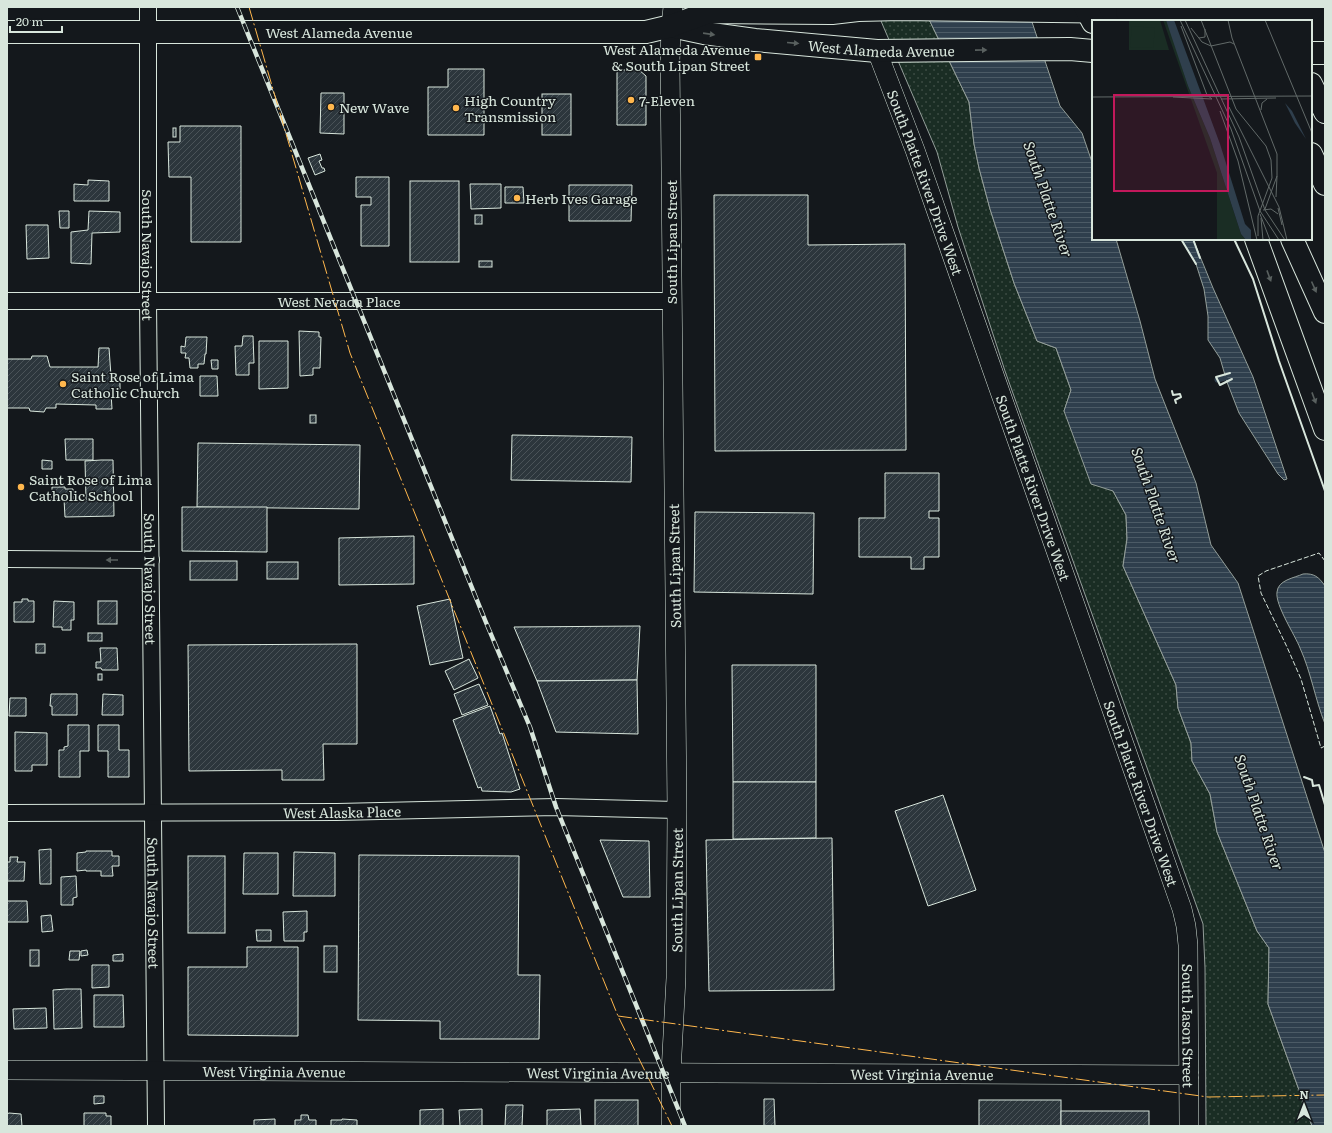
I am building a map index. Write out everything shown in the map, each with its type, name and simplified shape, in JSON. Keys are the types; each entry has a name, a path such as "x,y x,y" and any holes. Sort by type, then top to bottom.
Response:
{"main road":[{"path":"1169,7 1175,20"},
{"path":"1185,7 1192,20"},
{"path":"1244,7 1250,20"},
{"path":"1272,7 1278,20"},
{"name":"West Alameda Avenue","path":"7,32 646,32 672,17 709,12 832,13 858,10 901,9 1054,11 1088,13 1318,10"},
{"name":"West Alameda Avenue","path":"672,17 704,33 755,40 877,51 1070,49 1092,51"},
{"path":"1312,53 1325,53"},
{"path":"1312,86 1325,112"},
{"path":"1312,156 1325,184"},
{"path":"1256,240 1325,429"},
{"path":"1292,240 1325,312"}],"street":[{"name":"South Navajo Street","path":"148,7 148,301 156,1126"},
{"name":"South Lipan Street","path":"671,1126 671,1072 676,978 677,810 672,301 672,17"},
{"name":"South Platte River Drive West","path":"877,51 929,188 1176,889 1186,926"},
{"name":"West Nevada Place","path":"7,301 672,301"},
{"path":"7,559 151,560"},
{"name":"West Alaska Place","path":"7,813 337,812 556,807 677,810"},
{"name":"South Jason Street","path":"1186,926 1188,952 1189,1126"},
{"name":"West Virginia Avenue","path":"7,1070 1189,1074"}],"green space":[{"path":"875,7 923,7 969,102 974,144 979,168 990,209 1014,283 1037,341 1056,348 1071,390 1064,411 1126,515 1127,539 1123,566 1176,685 1178,708 1191,743 1192,761 1210,794 1217,832 1257,931 1269,948 1268,1004 1312,1126 1206,1126 1205,968 1203,924 1005,371 958,227 937,152"}],"water":[{"name":"South Platte River","path":"923,7 1027,7 1060,106 1082,133 1092,162 1092,240 1116,240 1155,379 1196,483 1211,545 1238,583 1325,853 1325,1126 1312,1126 1268,1004 1269,948 1257,931 1217,832 1210,794 1192,761 1191,743 1178,708 1176,685 1123,566 1127,539 1126,515 1113,491 1091,484 1064,411 1071,390 1056,348 1037,341 1014,283 990,209 979,168 974,144 969,102"},
{"path":"1182,240 1193,240 1253,377 1287,479 1284,480 1278,474 1239,413 1227,382 1220,358 1208,340 1208,316 1204,289 1196,264"},
{"path":"1303,574 1316,576 1325,586 1325,724 1304,657 1282,612 1277,598 1278,588 1283,582"}],"building":[{"path":"448,69 484,69 484,135 428,135 428,87 448,87"},
{"name":"7-Eleven","path":"617,70 639,70 646,76 646,125 617,125"},
{"path":"321,93 344,93 344,134 320,133"},
{"path":"542,94 571,94 571,135 542,135"},
{"path":"180,126 241,126 241,242 191,242 191,177 169,177 168,142 180,142"},
{"path":"173,128 176,128 176,137 173,137"},
{"path":"320,154 322,160 319,161 325,171 315,175 308,158"},
{"path":"356,177 389,177 389,246 361,246 361,205 371,205 371,197 356,197"},
{"path":"88,180 109,181 109,201 74,201 74,184 88,185"},
{"path":"410,181 459,181 459,262 410,262"},
{"path":"470,184 501,184 501,208 471,209"},
{"path":"569,185 632,185 631,221 569,221"},
{"path":"505,187 523,187 524,203 505,203"},
{"path":"714,195 808,195 808,245 905,244 906,450 715,451"},
{"path":"59,211 69,211 69,228 60,228"},
{"path":"89,211 120,212 120,232 92,233 91,264 71,263 71,232 88,230"},
{"path":"475,215 482,215 482,224 475,224"},
{"path":"26,225 48,225 49,258 27,259"},
{"path":"479,261 492,261 492,267 479,267"},
{"path":"299,331 319,332 319,337 321,337 320,368 313,368 313,375 300,376"},
{"path":"243,336 253,336 254,363 249,363 249,375 236,375 235,346 242,346"},
{"path":"186,337 207,337 204,364 198,364 198,368 190,368 189,358 185,358 186,353 181,353 181,346 185,347"},
{"path":"259,341 288,341 288,388 259,389"},
{"name":"Saint Rose of Lima Catholic Church","path":"99,348 109,348 111,376 120,379 120,389 111,393 112,409 96,409 96,405 56,404 56,408 46,408 44,412 30,411 29,408 7,408 7,359 31,359 32,356 47,356 50,367 98,367"},
{"path":"211,360 218,360 218,369 212,369"},
{"path":"200,376 217,376 218,396 200,396"},
{"path":"310,415 316,415 316,423 310,423"},
{"path":"512,435 632,437 631,482 511,480"},
{"path":"65,439 93,439 93,460 66,460"},
{"path":"198,443 360,445 359,509 197,507"},
{"path":"42,460 52,461 52,469 42,469"},
{"path":"113,460 114,516 65,517 64,499 52,499 52,487 65,487 65,489 73,489 73,500 86,500 85,461"},
{"path":"885,473 939,473 939,511 929,511 929,518 939,518 939,557 924,557 924,569 911,569 911,557 859,557 859,518 885,518"},
{"path":"182,507 267,507 267,552 182,551"},
{"path":"695,512 814,513 813,594 694,592"},
{"path":"414,536 414,584 339,585 339,538"},
{"path":"190,561 237,561 237,580 190,580"},
{"path":"267,562 298,562 298,579 267,579"},
{"path":"22,599 34,601 34,622 14,622 14,602 22,602"},
{"path":"450,599 463,658 430,665 417,606"},
{"path":"54,601 74,602 74,620 71,620 71,630 62,630 62,627 53,627"},
{"path":"98,601 117,601 117,624 98,624"},
{"path":"640,626 637,680 537,681 514,627"},
{"path":"88,633 102,633 102,641 88,641"},
{"path":"36,644 45,644 45,653 36,653"},
{"path":"357,644 357,744 323,744 324,780 282,780 282,770 189,771 188,645"},
{"path":"100,648 117,648 118,670 102,670 101,668 96,668 96,662 101,662"},
{"path":"469,659 478,678 454,690 445,671"},
{"path":"732,665 816,665 816,782 733,782"},
{"path":"98,674 102,674 102,680 98,680"},
{"path":"637,680 638,734 556,732 537,681"},
{"path":"479,684 488,705 462,715 454,694"},
{"path":"51,694 77,694 77,715 52,715 52,706 50,706"},
{"path":"103,694 123,695 123,715 102,715"},
{"path":"10,698 26,698 26,716 9,716"},
{"path":"490,706 500,734 502,733 520,789 511,792 482,791 481,787 478,788 453,720"},
{"path":"68,725 89,725 89,751 80,751 80,777 59,777 59,750 64,750 64,747 68,746"},
{"path":"98,725 119,725 119,750 129,750 129,777 108,777 108,751 98,751"},
{"path":"15,732 47,733 47,765 32,765 32,771 15,771"},
{"path":"733,782 816,782 816,838 733,839"},
{"path":"943,795 976,890 928,906 895,811"},
{"path":"832,838 834,990 709,991 706,840"},
{"path":"600,840 649,841 650,897 623,897"},
{"path":"51,849 51,884 40,884 39,850"},
{"path":"86,851 112,851 112,856 119,856 119,866 112,866 113,876 101,876 101,871 77,871 77,853"},
{"path":"294,852 335,853 335,896 293,896"},
{"path":"244,853 278,853 278,894 243,894"},
{"path":"359,855 519,856 518,975 540,975 539,1039 440,1039 440,1021 358,1020"},
{"path":"188,856 225,856 225,933 188,933"},
{"path":"10,857 18,857 17,862 25,862 24,881 7,881 7,862 10,862"},
{"path":"76,876 77,897 73,898 73,905 61,905 61,877"},
{"path":"7,901 27,901 28,922 7,922"},
{"path":"307,911 307,932 304,932 304,941 284,941 283,912"},
{"path":"51,915 53,931 42,932 41,916"},
{"path":"256,930 271,930 271,941 257,941"},
{"path":"324,946 337,946 337,972 324,972"},
{"path":"247,947 298,947 298,1036 188,1035 188,967 247,967"},
{"path":"30,950 39,950 39,966 30,966"},
{"path":"87,950 88,955 81,956 81,951"},
{"path":"70,951 80,951 79,960 69,960"},
{"path":"123,954 123,961 113,961 113,955"},
{"path":"92,965 109,965 109,987 92,988"},
{"path":"81,989 82,1028 54,1029 53,990"},
{"path":"94,995 123,995 124,1027 94,1027"},
{"path":"46,1008 47,1028 14,1029 13,1009"},
{"path":"94,1096 104,1096 104,1103 94,1104"},
{"path":"764,1099 774,1099 775,1126 764,1126"},
{"path":"595,1100 638,1100 638,1126 595,1126"},
{"path":"979,1100 1061,1100 1061,1126 979,1126"},
{"path":"506,1105 523,1105 522,1126 505,1126"},
{"path":"443,1109 443,1126 420,1126 420,1110"},
{"path":"482,1109 482,1126 460,1126 459,1110"},
{"path":"580,1109 581,1126 547,1126 547,1110"},
{"path":"1061,1111 1149,1111 1149,1126 1061,1126"},
{"path":"84,1113 106,1113 106,1116 111,1116 111,1126 84,1126"},
{"path":"7,1114 21,1114 22,1126 7,1126"},
{"path":"301,1115 308,1115 309,1120 316,1120 316,1126 295,1126 295,1120 301,1120"},
{"path":"275,1119 275,1126 254,1126 254,1120"},
{"path":"331,1120 357,1120 357,1126 331,1126"}],"waterway":[{"path":"1217,380 1225,378"}],"railway":[{"path":"237,7 485,620 530,727 556,807 685,1126"}],"fence":[{"path":"1325,561 1319,553 1266,571 1258,576 1261,593 1301,679 1321,748 1325,746"}],"wall":[{"path":"1182,240 1196,264"},
{"path":"1193,240 1200,258"},
{"path":"1234,240 1253,279 1279,361 1325,491"},
{"path":"1230,373 1216,377 1220,385 1232,379"},
{"path":"1172,391 1173,395 1180,394 1181,397 1175,400 1176,403"},
{"path":"1304,777 1312,780 1313,786 1319,785 1325,805"}],"power":[{"path":"249,7 350,353 618,1016 672,1126"},
{"path":"618,1016 1208,1097 1325,1095"}],"place":[{"name":"West Alameda Avenue & South Lipan Street","path":"758,57"},
{"name":"7-Eleven","path":"631,100"},
{"name":"New Wave","path":"331,107"},
{"name":"High Country Transmission","path":"456,108"},
{"name":"Herb Ives Garage","path":"517,198"},
{"name":"Saint Rose of Lima Catholic Church","path":"63,384"},
{"name":"Saint Rose of Lima Catholic School","path":"21,487"}]}
